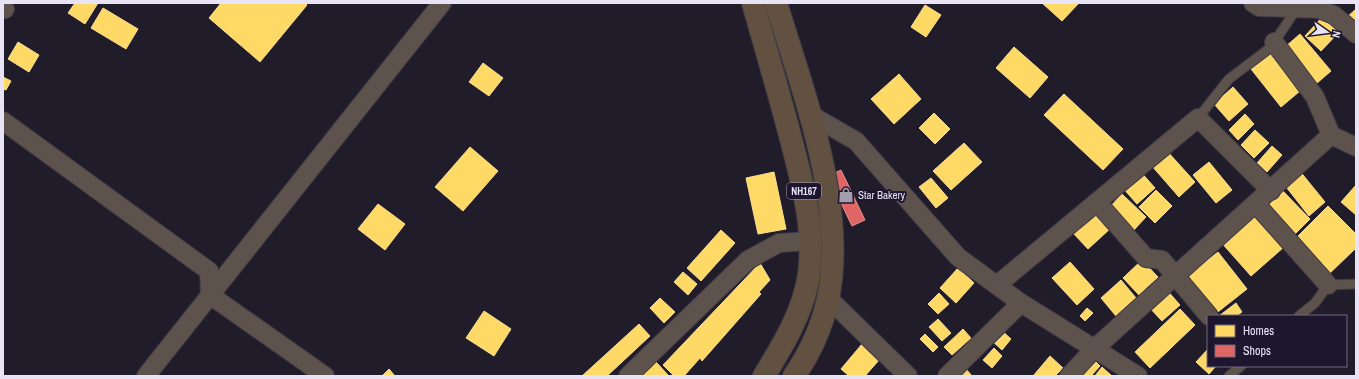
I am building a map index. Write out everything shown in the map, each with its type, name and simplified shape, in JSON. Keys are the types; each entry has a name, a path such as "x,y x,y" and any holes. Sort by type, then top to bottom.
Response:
{"highway":[{"name":"NH167","path":"753,3 807,204 811,241 809,275 799,309 782,347 764,376"},
{"name":"NH167","path":"776,3 809,114 830,204 832,238 828,298 820,327 806,357 794,376"}],"street":[{"path":"146,376 442,3"},
{"path":"1253,3 1259,7 1319,9 1334,14 1356,34"},
{"path":"1274,42 1315,97 1331,135 1356,147"},
{"path":"809,114 856,142 958,257 1021,303 1138,376"},
{"path":"997,285 1198,118 1271,191"},
{"path":"3,121 209,271 210,295"},
{"path":"1069,376 1094,349 1271,191 1331,135"},
{"path":"1097,202 1146,258 1162,260 1208,315"},
{"path":"1256,204 1328,285"},
{"path":"628,376 748,260 779,243 811,241"},
{"path":"210,295 325,376"},
{"path":"828,298 908,376"},
{"path":"947,376 1021,303"}],"lane":[{"path":"1198,118 1229,79 1271,47 1297,8"},
{"path":"1300,315 1315,303 1328,285 1356,284"},
{"path":"1230,376 1240,367"}],"building: Homes":[{"path":"75,3 98,3 85,24 68,13"},
{"path":"221,3 305,3 307,5 260,62 209,18"},
{"path":"1042,3 1079,3 1062,21"},
{"path":"925,5 941,15 926,37 911,27"},
{"path":"103,8 138,29 126,49 91,28"},
{"path":"1356,9 1356,29 1346,18"},
{"path":"1325,14 1341,30 1321,51 1305,36"},
{"path":"1300,34 1331,71 1316,84 1285,47"},
{"path":"18,42 39,55 29,72 8,59"},
{"path":"1014,47 1048,77 1030,98 996,68"},
{"path":"1270,54 1300,91 1281,107 1251,69"},
{"path":"483,63 503,78 489,96 469,82"},
{"path":"899,74 921,99 894,124 871,99"},
{"path":"3,77 11,81 6,90 3,89"},
{"path":"1233,87 1248,104 1229,121 1214,104"},
{"path":"1064,94 1123,149 1103,170 1044,115"},
{"path":"934,113 950,129 935,144 919,128"},
{"path":"1245,114 1254,124 1238,140 1229,130"},
{"path":"1255,130 1269,143 1254,158 1241,145"},
{"path":"964,143 982,162 951,190 933,171"},
{"path":"1272,146 1282,155 1267,172 1257,163"},
{"path":"470,147 498,171 463,211 435,187"},
{"path":"1167,151 1195,182 1179,197 1151,165"},
{"path":"1209,162 1232,190 1216,203 1193,175"},
{"path":"1299,170 1325,202 1309,216 1283,183"},
{"path":"1140,171 1155,188 1137,204 1122,187"},
{"path":"774,172 786,229 758,234 746,178"},
{"path":"931,178 948,198 936,208 919,187"},
{"path":"1356,185 1356,215 1341,202"},
{"path":"1280,188 1310,219 1294,235 1264,203"},
{"path":"1156,190 1172,206 1155,223 1139,207"},
{"path":"1122,194 1146,217 1133,231 1108,209"},
{"path":"378,204 405,224 385,250 358,229"},
{"path":"1328,206 1356,234 1356,248 1328,275 1294,240"},
{"path":"1097,212 1111,228 1088,249 1073,233"},
{"path":"1253,212 1284,247 1251,276 1220,241"},
{"path":"721,230 735,243 701,281 687,268"},
{"path":"1218,252 1247,289 1214,315 1185,278"},
{"path":"1142,260 1158,277 1139,295 1123,278"},
{"path":"1070,262 1094,289 1077,305 1052,278"},
{"path":"760,263 770,280 759,292 761,294 702,361 700,358 684,376 674,376 663,365"},
{"path":"958,268 974,283 956,303 940,288"},
{"path":"683,272 697,284 688,295 674,282"},
{"path":"1121,280 1136,298 1116,316 1101,298"},
{"path":"1166,289 1180,305 1162,321 1148,306"},
{"path":"939,293 949,304 938,314 928,304"},
{"path":"660,298 675,312 664,323 650,308"},
{"path":"1236,303 1242,312 1238,315 1220,315"},
{"path":"1087,308 1093,313 1085,321 1080,316"},
{"path":"1180,309 1195,325 1150,368 1135,352"},
{"path":"484,311 511,329 494,356 466,338"},
{"path":"938,319 951,333 942,341 929,327"},
{"path":"639,324 650,336 607,376 582,376"},
{"path":"963,329 971,338 952,355 944,347"},
{"path":"1000,329 1011,339 1002,350 990,339"},
{"path":"925,334 938,347 933,352 920,339"},
{"path":"862,344 880,359 865,376 849,376 841,369"},
{"path":"994,348 1002,356 992,368 983,360"},
{"path":"1207,350 1207,367 1215,367 1209,374 1196,362"},
{"path":"1050,356 1063,368 1055,376 1033,376"},
{"path":"1091,357 1100,366 1091,376 1076,376"},
{"path":"656,362 669,376 642,376"},
{"path":"1102,367 1112,376 1095,376"},
{"path":"389,369 395,376 382,376"},
{"path":"966,369 972,376 958,376"}],"building: Shops":[{"path":"841,170 865,220 852,226 828,176"}],"place":[{"name":"Star Bakery","path":"846,195"}]}
